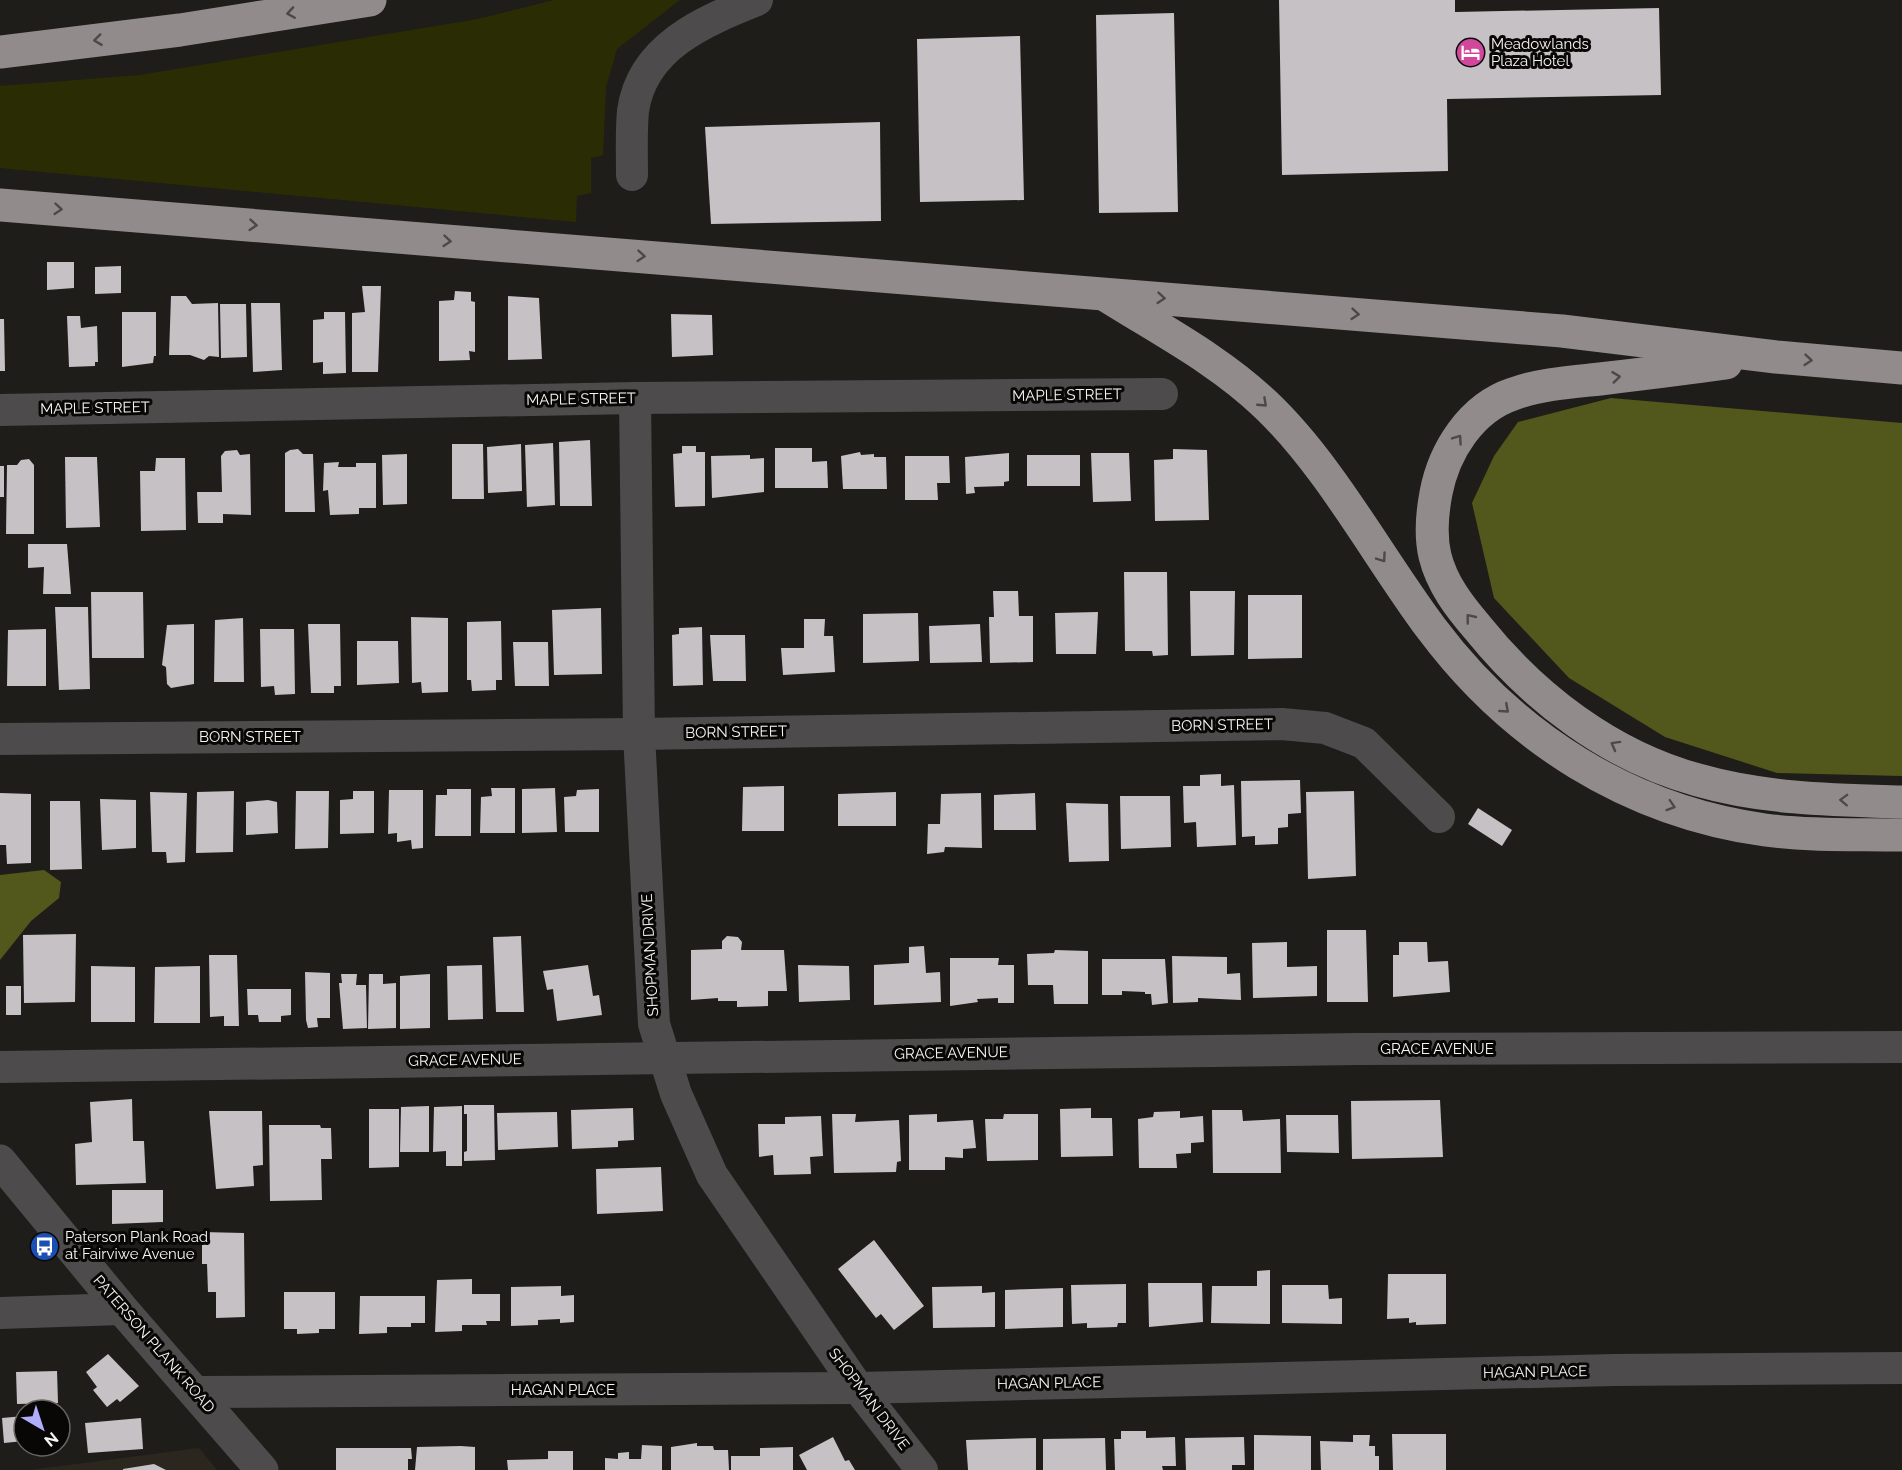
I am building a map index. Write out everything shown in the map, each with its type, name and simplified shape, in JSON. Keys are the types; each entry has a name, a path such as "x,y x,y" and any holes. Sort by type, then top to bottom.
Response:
{"highway":[{"path":"0,51 180,30 370,0"},
{"path":"0,205 1562,331 1776,357 1902,368"},
{"path":"1102,294 1219,366 1266,405 1302,445 1432,629 1468,673 1504,709 1583,768 1640,796 1698,814 1765,830 1902,835"},
{"path":"1776,357 1558,384 1512,394 1483,410 1456,439 1439,476 1431,518 1435,556 1452,597 1522,679 1579,725 1636,757 1697,780 1758,793 1825,800 1902,801"}],"street":[{"path":"632,175 633,109 641,85 655,60 686,33 757,0"},
{"name":"MAPLE STREET","path":"0,410 635,398 1162,394"},
{"name":"SHOPMAN DRIVE","path":"635,398 639,734 654,1024 663,1057 712,1175 858,1388 922,1470"},
{"name":"BORN STREET","path":"0,739 639,734 1282,724 1325,729 1364,743 1439,817"},
{"name":"GRACE AVENUE","path":"0,1067 1358,1049 1902,1047"},
{"name":"PATERSON PLANK ROAD","path":"0,1161 122,1309 262,1470"},
{"path":"0,1313 122,1309"},
{"name":"HAGAN PLACE","path":"196,1392 858,1388 1614,1370 1902,1368"}],"shaded area":[{"path":"199,1448 217,1470 30,1470"}],"green space":[{"path":"554,0 680,0 617,49 606,87 603,155 591,158 591,193 577,196 576,222 0,168 0,86 140,75 478,19"},
{"path":"1611,398 1902,423 1902,776 1777,773 1665,737 1569,678 1494,598 1472,503 1494,456 1518,422"},
{"path":"44,870 61,882 59,898 31,921 0,960 0,875"}],"building":[{"name":"Meadowlands Plaza Hotel","path":"1279,0 1455,0 1455,12 1659,8 1661,95 1447,99 1448,171 1282,175"},
{"path":"1174,13 1178,212 1099,213 1096,15"},
{"path":"1020,36 1024,200 920,202 917,39"},
{"path":"880,122 881,221 711,224 705,127"},
{"path":"47,262 74,262 74,288 47,290"},
{"path":"121,266 121,293 95,294 95,267"},
{"path":"362,286 381,286 378,372 352,372 352,313 365,312"},
{"path":"455,291 471,292 471,301 475,302 475,352 469,351 470,360 439,361 439,301 454,300"},
{"path":"171,296 186,296 192,304 218,303 219,357 209,356 204,360 190,355 169,355"},
{"path":"508,296 539,298 542,359 508,360"},
{"path":"251,303 280,303 282,370 253,372"},
{"path":"220,304 246,304 247,357 221,358"},
{"path":"122,312 156,312 156,356 154,356 153,363 122,367"},
{"path":"324,312 345,312 346,373 323,374 323,362 313,363 313,320 324,319"},
{"path":"671,314 712,315 713,355 672,357"},
{"path":"67,316 80,316 81,328 97,326 98,362 95,362 95,366 69,367"},
{"path":"0,319 4,319 5,371 0,371"},
{"path":"590,440 592,506 560,506 559,442"},
{"path":"553,443 555,505 527,507 525,445"},
{"path":"452,444 483,444 484,499 452,499"},
{"path":"521,444 522,491 488,493 487,447"},
{"path":"682,446 696,446 696,452 705,452 705,506 675,507 673,454 682,453"},
{"path":"775,448 812,448 812,462 827,461 828,488 775,488"},
{"path":"298,449 303,454 313,454 315,512 285,512 285,453"},
{"path":"1173,449 1207,450 1209,520 1155,521 1154,460 1173,459"},
{"path":"237,450 240,455 250,454 251,515 223,514 223,523 198,523 197,492 222,492 221,456 225,451"},
{"path":"860,452 861,455 874,454 874,457 886,457 887,489 843,489 841,456"},
{"path":"1009,453 1009,481 1004,482 1004,486 974,487 975,493 966,494 965,457"},
{"path":"1091,453 1129,453 1131,501 1093,502"},
{"path":"407,454 407,504 383,505 382,455"},
{"path":"750,455 750,459 764,458 764,492 712,498 711,456"},
{"path":"1027,455 1080,455 1080,486 1027,486"},
{"path":"905,456 949,456 950,483 937,483 938,500 905,500"},
{"path":"65,457 97,457 100,527 66,528"},
{"path":"156,458 185,458 186,530 141,531 140,471 155,471"},
{"path":"29,459 34,465 34,534 6,534 7,465 17,465 21,460"},
{"path":"339,462 338,467 356,467 356,463 376,463 376,508 359,508 359,514 330,515 328,490 323,491 324,463"},
{"path":"0,466 4,466 4,497 0,497"},
{"path":"28,544 67,544 71,594 43,594 44,567 28,568"},
{"path":"1124,572 1167,572 1168,655 1153,656 1152,651 1125,651"},
{"path":"993,591 1018,591 1019,616 1033,616 1033,662 990,663 989,617 994,617"},
{"path":"1190,591 1235,591 1234,655 1191,656"},
{"path":"91,592 143,592 144,658 92,658"},
{"path":"1248,595 1302,595 1302,658 1248,659"},
{"path":"55,607 88,607 90,689 59,690"},
{"path":"601,608 602,674 554,675 552,610"},
{"path":"1098,612 1096,654 1056,654 1055,613"},
{"path":"918,613 919,661 863,663 863,614"},
{"path":"411,617 448,618 448,692 422,693 421,682 412,683"},
{"path":"243,618 244,682 214,682 215,620"},
{"path":"804,619 825,619 824,636 833,636 835,672 783,675 781,648 804,648"},
{"path":"501,621 502,680 496,680 496,690 472,691 471,680 467,680 467,622"},
{"path":"194,624 194,684 171,688 167,684 166,667 162,665 167,625"},
{"path":"308,624 340,624 341,686 334,686 334,693 311,693"},
{"path":"980,624 982,662 930,663 929,626"},
{"path":"702,627 703,685 673,686 672,635 679,634 679,628"},
{"path":"46,629 46,686 7,686 8,630"},
{"path":"260,629 294,629 295,694 275,695 274,686 261,687"},
{"path":"710,635 745,635 746,681 713,681"},
{"path":"357,641 398,641 399,683 357,685"},
{"path":"513,642 548,642 549,686 515,686"},
{"path":"1221,774 1221,786 1234,785 1236,845 1197,847 1196,822 1184,823 1183,786 1200,786 1200,775"},
{"path":"1300,780 1301,813 1288,814 1288,827 1278,828 1278,844 1255,845 1255,836 1242,837 1241,781"},
{"path":"784,786 784,831 742,831 743,787"},
{"path":"491,788 515,788 515,833 480,833 481,797 492,796"},
{"path":"555,788 557,832 522,833 522,789"},
{"path":"447,789 471,789 471,836 435,836 436,795 447,795"},
{"path":"599,789 599,832 565,832 564,797 576,796 577,790"},
{"path":"389,790 423,790 423,848 412,849 411,840 397,842 397,833 388,834"},
{"path":"234,791 233,852 196,853 197,792"},
{"path":"296,791 329,791 328,848 295,849"},
{"path":"353,791 374,791 374,833 340,834 340,800 353,799"},
{"path":"1354,791 1356,876 1308,879 1306,792"},
{"path":"150,792 187,793 185,862 167,863 166,852 152,852"},
{"path":"896,792 896,826 838,826 838,794"},
{"path":"0,793 31,794 31,863 7,864 6,845 0,845"},
{"path":"981,793 982,848 945,847 944,852 927,854 928,824 940,824 941,794"},
{"path":"1035,793 1036,830 994,830 994,795"},
{"path":"1120,796 1170,796 1171,847 1121,849"},
{"path":"100,799 136,800 136,848 102,850"},
{"path":"268,800 277,802 278,833 246,835 246,802"},
{"path":"50,801 80,801 82,869 50,870"},
{"path":"1066,803 1108,804 1109,861 1069,862"},
{"path":"1478,808 1512,830 1502,846 1468,824"},
{"path":"1327,930 1366,930 1368,1002 1327,1002"},
{"path":"76,934 75,1002 24,1003 23,935"},
{"path":"521,936 524,1012 496,1012 493,937"},
{"path":"727,936 738,937 742,942 741,950 784,950 787,991 768,991 768,1006 737,1007 737,1001 718,1001 718,998 691,1000 691,950 722,949 722,941"},
{"path":"1287,942 1287,967 1317,966 1317,996 1253,998 1252,943"},
{"path":"1399,942 1427,942 1428,962 1448,961 1450,992 1393,997 1393,955 1399,955"},
{"path":"924,946 926,973 940,972 941,1002 874,1005 874,965 909,963 909,947"},
{"path":"1055,950 1088,951 1088,1004 1054,1004 1053,985 1028,985 1027,954 1054,953"},
{"path":"209,955 237,955 239,1026 224,1026 224,1016 210,1017"},
{"path":"1172,956 1227,957 1227,974 1240,973 1241,1000 1198,998 1198,1002 1173,1003"},
{"path":"950,958 999,958 998,965 1014,965 1014,1003 998,1003 998,998 977,999 978,1002 950,1006"},
{"path":"1102,959 1165,959 1168,1003 1152,1005 1151,994 1145,994 1145,992 1122,991 1122,995 1102,995"},
{"path":"482,965 483,1019 448,1020 447,966"},
{"path":"588,965 593,996 599,995 602,1015 557,1021 553,989 547,990 543,971"},
{"path":"798,965 849,966 850,1000 799,1002"},
{"path":"91,966 135,967 135,1022 91,1022"},
{"path":"200,966 200,1023 154,1023 155,967"},
{"path":"305,972 330,973 330,1018 317,1018 318,1027 308,1028 306,1020"},
{"path":"341,974 357,974 356,985 366,985 367,1028 343,1029 339,983 342,983"},
{"path":"369,974 383,974 383,984 396,983 396,1028 368,1029"},
{"path":"430,974 430,1028 400,1029 400,976"},
{"path":"6,986 21,986 21,1015 6,1015"},
{"path":"247,989 291,989 291,1015 281,1016 281,1022 259,1022 258,1015 248,1015"},
{"path":"132,1099 133,1141 144,1141 146,1183 76,1185 75,1144 92,1142 90,1102"},
{"path":"1440,1100 1443,1157 1352,1159 1351,1101"},
{"path":"464,1105 494,1105 495,1160 464,1161 464,1152 467,1151 467,1114 464,1114"},
{"path":"429,1106 429,1152 400,1152 401,1107"},
{"path":"462,1106 462,1166 446,1166 446,1151 433,1152 434,1107"},
{"path":"633,1108 634,1140 618,1141 618,1147 572,1149 571,1110"},
{"path":"1091,1108 1091,1118 1112,1118 1113,1156 1061,1157 1060,1109"},
{"path":"369,1109 399,1109 399,1167 369,1168"},
{"path":"1212,1110 1242,1110 1243,1121 1280,1119 1281,1173 1213,1173"},
{"path":"209,1111 262,1111 263,1165 253,1166 254,1186 216,1189"},
{"path":"1180,1111 1180,1118 1203,1116 1204,1142 1191,1143 1191,1153 1176,1154 1177,1168 1139,1168 1138,1119 1153,1117 1154,1112"},
{"path":"557,1112 558,1147 498,1150 497,1113"},
{"path":"832,1114 856,1114 855,1122 899,1120 901,1161 897,1162 896,1172 834,1173"},
{"path":"937,1114 937,1122 973,1120 976,1148 963,1149 963,1158 945,1157 945,1170 909,1170 909,1115"},
{"path":"1004,1114 1038,1114 1038,1160 987,1161 985,1119 1003,1119"},
{"path":"1286,1115 1338,1115 1339,1153 1287,1152"},
{"path":"821,1116 823,1156 810,1157 811,1174 774,1175 773,1155 759,1157 758,1124 785,1124 785,1117"},
{"path":"269,1125 320,1125 321,1128 331,1128 332,1159 321,1159 322,1200 270,1201"},
{"path":"661,1167 663,1211 597,1214 596,1169"},
{"path":"112,1190 163,1190 163,1222 112,1224"},
{"path":"202,1232 244,1233 245,1317 216,1318 216,1292 208,1292 207,1264 202,1264"},
{"path":"874,1240 924,1306 894,1330 881,1314 876,1318 838,1269"},
{"path":"1270,1270 1270,1324 1211,1323 1212,1286 1257,1286 1257,1271"},
{"path":"1388,1274 1446,1274 1446,1324 1416,1325 1416,1322 1409,1323 1409,1318 1387,1319"},
{"path":"472,1279 472,1294 500,1294 500,1321 486,1321 487,1325 462,1325 462,1331 435,1332 437,1280"},
{"path":"1148,1283 1202,1283 1203,1322 1149,1327"},
{"path":"1126,1284 1126,1323 1118,1323 1117,1327 1087,1328 1087,1323 1072,1324 1071,1285"},
{"path":"1282,1285 1328,1285 1329,1299 1342,1298 1342,1324 1282,1323"},
{"path":"561,1286 561,1296 574,1295 574,1322 560,1323 560,1319 538,1320 538,1325 511,1326 511,1287"},
{"path":"982,1286 982,1293 995,1292 995,1327 933,1328 932,1287"},
{"path":"1063,1288 1063,1327 1005,1329 1005,1290"},
{"path":"284,1292 335,1292 335,1329 319,1329 319,1333 297,1334 297,1329 284,1329"},
{"path":"360,1296 425,1296 425,1323 411,1323 411,1327 387,1327 387,1333 359,1334"},
{"path":"108,1354 139,1386 120,1402 117,1399 107,1407 93,1390 97,1387 86,1372"},
{"path":"57,1371 58,1398 17,1398 16,1372"},
{"path":"12,1417 12,1442 4,1443 2,1418"},
{"path":"141,1418 143,1449 88,1453 85,1423"},
{"path":"1121,1431 1146,1431 1146,1438 1175,1437 1176,1466 1162,1466 1163,1470 1115,1470 1114,1439 1121,1439"},
{"path":"1392,1434 1446,1434 1446,1470 1393,1470"},
{"path":"1254,1435 1311,1436 1311,1470 1254,1470"},
{"path":"1353,1435 1370,1435 1369,1446 1375,1446 1375,1456 1379,1456 1379,1470 1321,1470 1320,1441 1353,1442"},
{"path":"833,1437 845,1461 849,1460 855,1470 807,1470 799,1455"},
{"path":"1244,1437 1245,1465 1232,1465 1232,1470 1186,1470 1185,1438"},
{"path":"1036,1438 1036,1470 968,1470 966,1440"},
{"path":"1105,1438 1106,1470 1043,1470 1043,1439"},
{"path":"697,1443 697,1446 713,1446 714,1450 728,1450 729,1470 671,1470 671,1447"},
{"path":"642,1445 662,1446 662,1470 605,1470 605,1458 618,1459 618,1453 629,1452 629,1459 641,1459"},
{"path":"417,1447 475,1447 475,1470 415,1470"},
{"path":"793,1447 793,1470 731,1470 731,1456 760,1456 760,1448"},
{"path":"336,1448 411,1448 412,1459 408,1459 408,1470 336,1470"},
{"path":"548,1451 573,1451 573,1470 508,1470 507,1460 548,1459"},
{"path":"154,1464 166,1470 123,1470 123,1469"}],"place":[{"name":"Meadowlands Plaza Hotel","path":"1470,53"},
{"name":"Paterson Plank Road at Fairviwe Avenue","path":"44,1246"}]}
